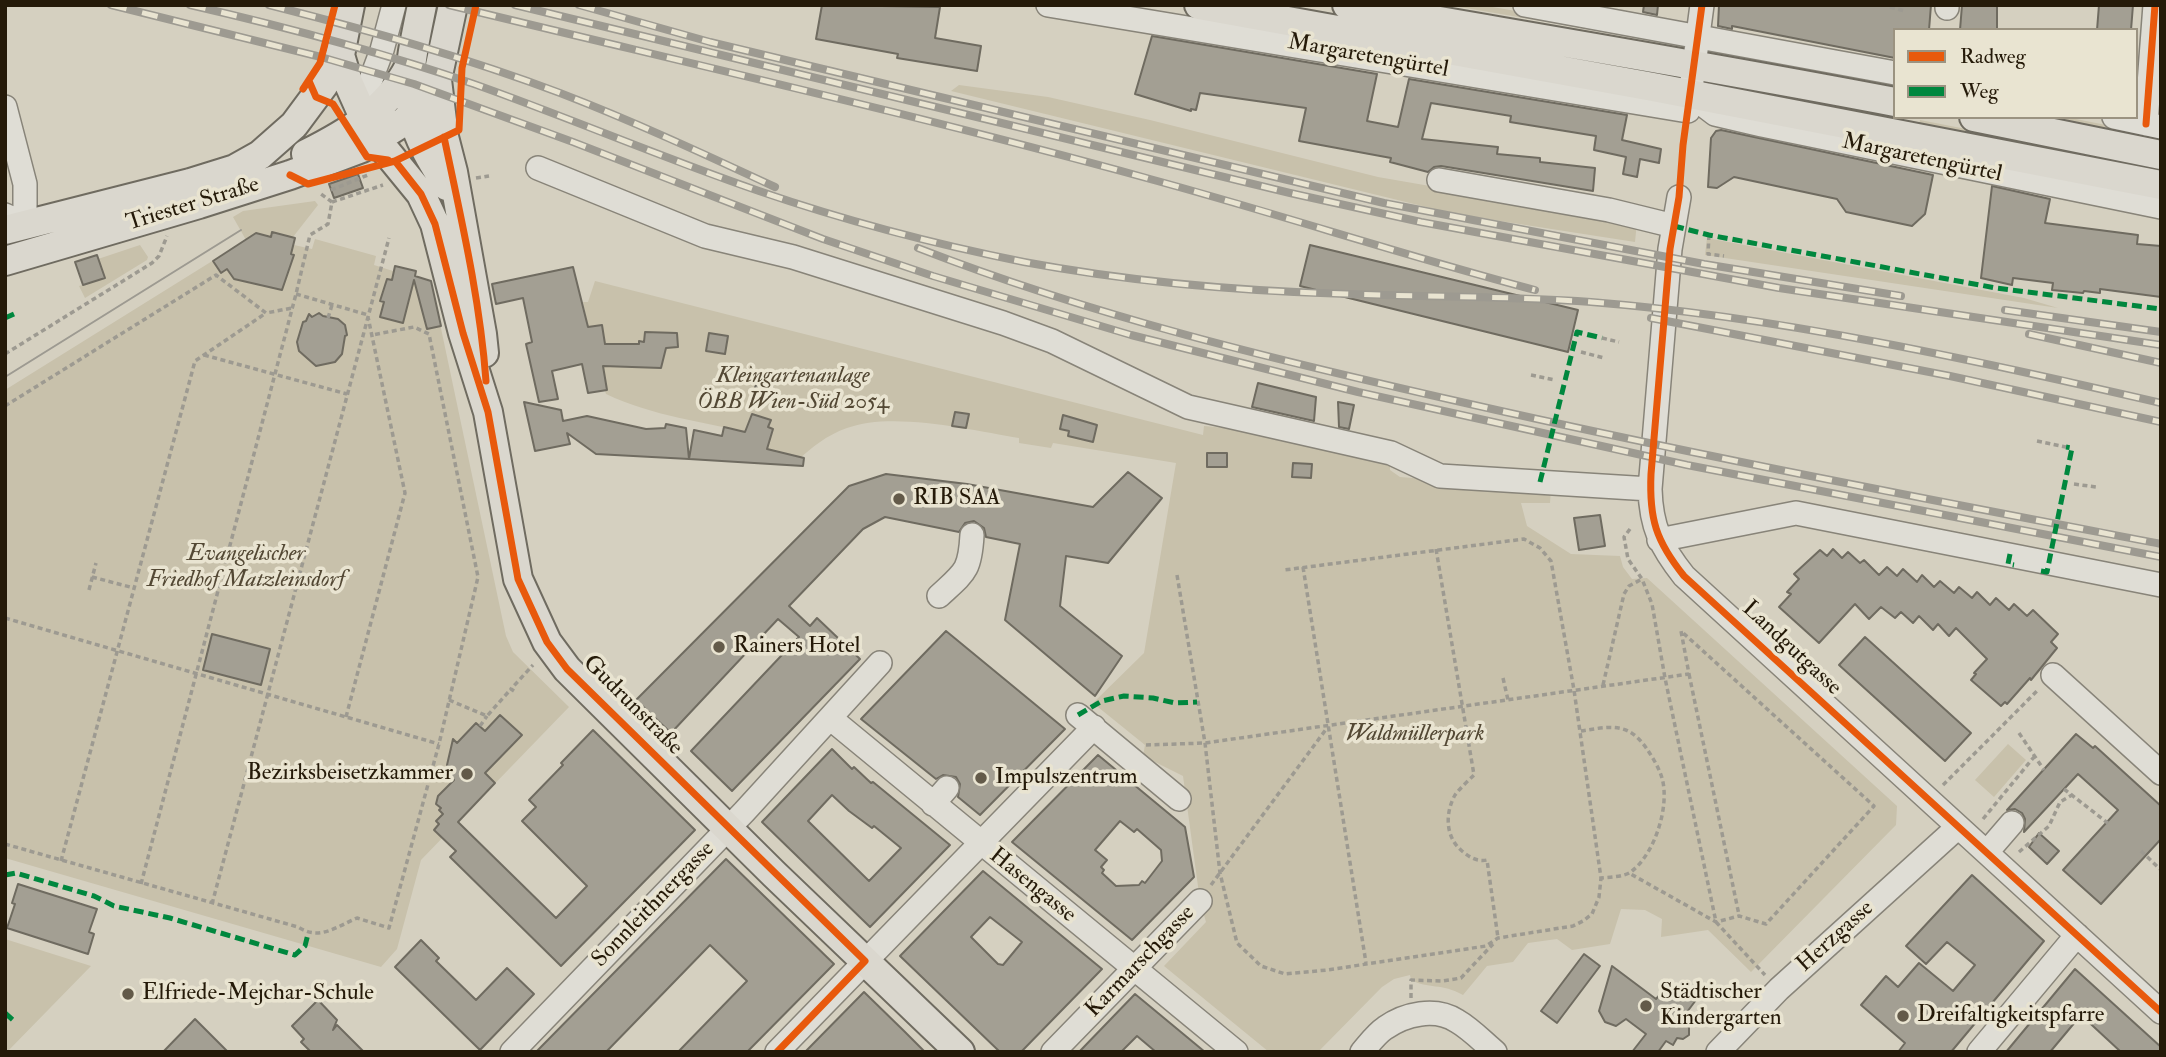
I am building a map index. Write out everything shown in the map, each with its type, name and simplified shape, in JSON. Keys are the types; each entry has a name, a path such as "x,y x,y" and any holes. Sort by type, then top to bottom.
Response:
{"main road":[{"path":"335,65 350,5"},
{"path":"422,5 409,67 409,118 460,210"},
{"path":"199,204 368,125 409,118 431,92 437,80 453,5"},
{"name":"Margaretengürtel","path":"1199,5 1509,78 1689,103 2161,185"},
{"name":"Margaretengürtel","path":"1347,5 1693,64 1893,102"},
{"name":"Gudrunstraße","path":"335,65 348,82 368,125 421,194 435,225 463,333 488,412"},
{"name":"Triester Straße","path":"12,223 141,197 221,174 247,163 283,137 304,113 335,65"},
{"path":"368,125 399,86 409,67"},
{"name":"Gudrunstraße","path":"437,80 444,137 482,334 488,412 518,579 547,642 567,669 727,828 960,1052"},
{"path":"1983,119 2161,155"},
{"name":"Triester Straße","path":"5,261 199,204 299,179 353,152 368,125"}],"street":[{"path":"368,125 367,90 382,50 394,5"},
{"name":"Margaretengürtel","path":"1048,5 1509,78"},
{"path":"1525,5 1893,73"},
{"path":"1689,103 1702,5"},
{"path":"2124,119 2154,125 2155,5"},
{"path":"382,50 385,79 391,96 409,118"},
{"name":"Margaretengürtel","path":"1689,103 1715,114 1762,125 2161,208"},
{"path":"5,107 26,184 12,223"},
{"path":"538,168 705,236 793,257 1052,341 1188,407 1391,453 1440,476 1650,489"},
{"path":"1439,180 1609,210 1674,226"},
{"name":"Landgutgasse","path":"1679,197 1670,249 1650,489 1650,511 1659,540 1684,576 2161,1012"},
{"path":"1659,540 1796,513 2161,584"},
{"path":"939,596 964,573 970,561 972,535"},
{"name":"Sonnleithnergasse","path":"512,1052 727,828 880,663"},
{"path":"2053,675 2161,773"},
{"name":"Hasengasse","path":"830,718 940,796 982,844 1236,1052"},
{"path":"777,1052 982,844 1086,721 1179,799"},
{"path":"1987,852 2012,823"},
{"name":"Herzgasse","path":"1718,1052 1779,989 1958,827"},
{"name":"Karmarschgasse","path":"1052,1052 1200,901"},
{"path":"1979,1052 2077,935"},
{"path":"1362,1052 1385,1028 1412,1015 1428,1013 1445,1015 1458,1021 1495,1052"}],"path":[{"path":"1882,5 1905,10"},
{"path":"321,194 368,175"},
{"path":"472,178 489,176"},
{"path":"299,179 332,202"},
{"path":"332,202 387,183"},
{"path":"142,884 310,235 328,224 332,202"},
{"path":"5,354 152,263 159,256 169,229"},
{"path":"1709,235 1708,254 1724,256"},
{"path":"212,904 389,238"},
{"path":"5,405 216,275 267,313"},
{"path":"296,294 368,315"},
{"path":"328,318 332,304"},
{"path":"61,861 195,361 267,313 292,308"},
{"path":"346,717 405,493 368,315"},
{"path":"5,844 298,927 308,934 322,933 357,918 389,928 439,744 478,577 429,334 414,327 372,335"},
{"path":"1602,338 1619,342"},
{"path":"1581,352 1604,358"},
{"path":"204,355 347,394"},
{"path":"1531,375 1555,380"},
{"path":"2037,441 2066,447"},
{"path":"2074,484 2096,487"},
{"path":"1630,529 1624,537 1628,559 1642,579 1652,604 1716,922"},
{"path":"1177,575 1205,743 1220,873 1237,943 1261,966 1285,974 1486,946 1498,938 1573,926 1592,914 1599,897 1601,878 1574,690 1551,561 1540,548 1524,539 1284,569"},
{"path":"1436,549 1474,775 1456,794 1448,821 1450,835 1458,848 1469,857 1480,862 1487,860 1498,938"},
{"path":"89,590 96,563"},
{"path":"1303,567 1366,963"},
{"path":"92,577 135,588"},
{"path":"1603,685 1624,594 1629,586 1642,579"},
{"path":"5,618 439,744"},
{"path":"1716,922 1739,916 1766,924 1874,806 1681,631 1739,916"},
{"path":"480,726 533,665"},
{"path":"1132,759 1146,746 1205,743 1329,727 1689,674"},
{"path":"1930,801 2053,675"},
{"path":"1503,678 1508,700"},
{"path":"449,700 487,716"},
{"path":"1200,901 1329,727"},
{"path":"1580,731 1615,727 1630,731 1645,746 1662,779 1665,798 1657,832 1647,856 1629,873 1601,878"},
{"path":"2019,733 2044,770"},
{"path":"1983,819 2034,757"},
{"path":"2064,789 2109,824"},
{"path":"2019,852 2049,826 2060,802 2072,795"},
{"path":"2141,851 2161,870"},
{"path":"1629,873 1716,922 1779,989"},
{"path":"1411,980 1443,982 1461,978 1498,938"}],"green space":[{"path":"1448,5 1481,5 1666,37 1665,42"},
{"path":"1767,57 1893,83 1893,90 1766,64"},
{"path":"959,85 1048,97 1378,177 1637,222 1635,242 1455,214 951,91"},
{"path":"2043,119 2076,119 2161,136 2161,143"},
{"path":"1920,120 2002,136 2001,140 1919,124"},
{"path":"2012,139 2106,158 2105,162 2011,143"},
{"name":"Evangelischer Friedhof Matzleinsdorf","path":"315,201 318,205 293,237 294,245 312,249 315,239 376,256 374,265 393,271 395,266 416,271 415,276 431,281 506,636 513,652 569,707 421,860 397,949 381,967 5,858 5,390 246,240 233,217 243,211"},
{"path":"1707,238 2024,298 2058,308 1705,255"},
{"path":"140,245 148,257 147,260 85,298 79,286 105,278 98,259"},
{"name":"Waldmüllerpark","path":"595,281 1203,435 1204,426 1246,430 1390,460 1390,470 1400,477 1551,489 1550,503 1521,503 1527,526 1571,554 1620,556 1623,567 1632,579 1647,578 1897,806 1896,825 1751,972 1708,930 1661,937 1662,919 1645,910 1621,909 1610,944 1572,950 1557,939 1528,943 1513,962 1487,966 1463,995 1417,983 1411,980 1410,975 1394,979 1382,987 1318,1052 1269,1052 1164,966 1206,922 1200,901 1183,776 1143,756 1145,745 1093,703 1144,653 1176,463 1053,443 1051,448 1019,443 1019,438 956,427 886,421 865,423 840,431 820,442 797,461 753,446 755,434 660,413 606,394 595,361 583,302 588,302"},
{"path":"2008,744 2026,760 1994,797 1975,780"},
{"path":"5,939 91,966 7,1052 5,1052"}],"building":[{"path":"822,5 940,7 935,38 981,46 977,71 897,58 898,54 816,39"},
{"path":"1644,5 1658,5 1657,15 1643,12"},
{"path":"1719,5 1931,5 1929,28 1893,28 1893,58 1732,26 1732,29 1718,26"},
{"path":"1962,5 1997,5 1997,28 1960,28"},
{"path":"2099,5 2133,5 2131,28 2097,28"},
{"path":"1152,36 1377,74 1367,121 1398,127 1409,79 1627,115 1622,140 1661,149 1659,163 1640,159 1637,177 1623,174 1626,157 1594,150 1596,136 1510,122 1511,116 1431,103 1422,139 1498,147 1497,154 1540,158 1540,162 1595,168 1593,191 1441,166 1428,172 1390,162 1391,158 1299,141 1306,108 1200,93 1196,110 1191,111 1135,94"},
{"path":"1716,131 1933,175 1925,214 1912,226 1846,212 1837,199 1734,177 1717,188 1708,187 1711,138"},
{"path":"358,174 363,188 334,198 329,184"},
{"path":"1992,186 2050,199 2045,223 2138,235 2137,244 2161,246 2161,297 2100,289 2100,293 2052,290 2053,283 2013,278 2012,285 1981,278"},
{"path":"272,232 295,238 291,254 294,255 282,290 234,279 227,269 221,273 213,261 256,233 271,237"},
{"path":"1310,245 1578,310 1568,352 1300,286"},
{"path":"97,255 105,278 83,285 75,262"},
{"path":"395,266 416,271 415,276 431,281 441,326 427,329 414,280 403,323 380,317 384,302 380,301 387,279 392,280"},
{"path":"573,267 588,327 602,325 605,344 639,344 639,341 644,342 645,332 677,333 678,347 666,348 661,368 603,366 607,390 588,393 582,364 552,371 558,399 539,402 526,344 532,342 523,298 496,304 492,284"},
{"path":"319,313 338,319 345,325 347,335 342,354 335,362 316,366 299,351 297,342 303,322 309,314 312,317"},
{"path":"709,333 728,336 725,354 706,351"},
{"path":"759,377 774,383 769,396 754,390"},
{"path":"1258,383 1316,397 1314,421 1252,407"},
{"path":"524,402 561,410 563,421 587,416 646,429 665,428 666,424 686,428 689,459 596,454 567,433 570,444 535,451"},
{"path":"1338,402 1354,405 1349,429 1339,427"},
{"path":"955,412 969,414 966,428 952,426"},
{"path":"752,414 771,420 768,427 773,429 767,449 804,458 803,466 689,459 694,430 722,436 724,427 745,432"},
{"path":"1063,415 1097,425 1093,442 1068,436 1069,431 1060,429"},
{"path":"1207,453 1227,453 1227,467 1207,467"},
{"path":"1293,463 1312,464 1311,478 1292,477"},
{"path":"1128,472 1162,498 1108,563 1066,556 1060,606 1122,656 1095,696 1005,620 1020,544 986,537 984,528 974,521 965,523 959,532 885,517 863,529 789,606 810,626 817,618 860,659 732,791 691,751 799,637 778,619 671,733 636,700 849,486 886,474 967,484 1093,507"},
{"path":"1600,515 1605,546 1579,550 1574,518"},
{"path":"1833,549 1842,558 1848,552 1860,563 1864,560 1879,575 1887,567 1897,576 1903,569 1917,582 1922,575 1934,587 1940,581 1954,593 1959,587 1972,598 1977,592 1990,605 1996,598 2009,610 2014,604 2027,616 2033,610 2058,634 2051,642 2057,648 2031,680 2030,678 2007,704 2005,702 2001,706 1971,680 1987,659 1956,628 1949,636 1938,624 1933,630 1919,616 1913,623 1901,612 1895,618 1881,607 1869,619 1855,604 1819,643 1779,607 1791,594 1787,592 1799,579 1794,574 1820,550 1827,556"},
{"path":"946,631 1065,729 980,815 958,797 960,784 956,777 943,775 936,779 861,719"},
{"path":"212,634 270,649 261,685 203,670"},
{"path":"1865,637 1971,733 1945,761 1839,665"},
{"path":"500,715 522,735 485,773 495,783 458,822 556,918 587,886 522,821 536,807 529,800 593,730 695,830 561,966 450,857 456,851 434,830 439,824 436,821 443,814 436,804 438,796 454,780 448,775 453,770 447,765 453,739 457,743 476,723 485,731"},
{"path":"2076,734 2093,748 2095,746 2161,806 2161,839 2101,904 2063,870 2118,810 2078,774 2024,832 2025,819 2022,813 2015,809 2007,810"},
{"path":"832,749 852,769 854,767 950,845 870,927 762,822","holes":["832,795 872,828 874,826 901,848 869,881 808,821"]},
{"path":"1098,755 1185,827 1194,877 1132,940 1012,842","holes":["1120,821 1134,832 1137,829 1161,850 1162,861 1145,883 1142,881 1139,885 1116,886 1102,873 1104,870 1101,867 1107,860 1095,850"]},
{"path":"2039,833 2059,851 2047,864 2029,847"},
{"path":"726,859 834,964 747,1052 678,1052 747,981 710,945 606,1052 536,1052"},
{"path":"983,871 1102,969 1021,1052 1000,1052 900,956","holes":["990,917 1022,942 1003,965 998,964 971,937"]},
{"path":"1972,875 2044,941 1951,1052 1898,1052 1905,1043 1861,1005 1886,976 1898,987 1919,963 1953,991 1975,965 1947,942 1926,964 1906,946"},
{"path":"18,884 97,909 89,932 94,934 88,954 7,928"},
{"path":"421,940 439,958 436,961 476,1000 507,968 534,994 480,1050 395,967"},
{"path":"1584,954 1600,966 1557,1023 1541,1011"},
{"name":"Städtischer Kindergarten","path":"1612,966 1656,999 1671,982 1696,1000 1687,1012 1693,1017 1689,1023 1689,1035 1683,1039 1677,1038 1673,1045 1666,1041 1658,1052 1632,1052 1646,1034 1626,1019 1616,1026 1605,1022 1599,1011"},
{"path":"2075,969 2161,1047 2161,1052 2121,1052 2081,1015 2050,1052 2006,1052"},
{"path":"864,992 904,1031 925,1052 805,1052"},
{"path":"1135,994 1205,1052 1156,1052 1137,1036 1121,1052 1079,1052"},
{"path":"318,1000 337,1020 333,1030 337,1025 364,1052 311,1052 301,1042 304,1039 292,1026"},
{"path":"195,1019 228,1052 163,1052"}],"tram line":[{"path":"5,377 241,230"}],"railway":[{"path":"111,5 321,57 414,84 573,142 823,239 933,276 1131,335 1358,392 1687,465 2161,557"},
{"path":"190,5 333,41 439,72 723,178 824,212 924,240 1024,262 1104,275 1226,288 1561,300 1662,309 1877,342 2161,403"},
{"path":"269,5 416,45 524,80 641,126 775,187"},
{"path":"449,5 1063,155 1535,290"},
{"path":"515,5 1290,193 1421,222 1779,288 2161,345"},
{"path":"579,5 710,42 1384,203 1704,264 1901,296"},
{"path":"918,248 985,273 1119,316 1323,370 1636,440 2161,544"},
{"path":"2005,310 2161,332"},
{"path":"1651,318 1950,376 2161,422"},
{"path":"2029,334 2161,363"}],"marked path":[{"path":"1674,226 1709,235 1996,288 2161,309"},
{"path":"5,318 14,314"},
{"path":"1540,482 1577,332 1602,338"},
{"path":"2041,571 2047,572 2072,448 2066,447"},
{"path":"2010,554 2008,564 2014,565"},
{"path":"1078,715 1102,701 1124,696 1175,703 1197,702"},
{"path":"5,875 16,873 94,896 114,906 170,918 295,955 305,946 308,934"},
{"path":"5,1013 13,1020"}],"cycle path":[{"path":"303,89 320,63 335,5"},
{"path":"290,175 308,184 395,161 459,130 462,68 476,5"},
{"path":"1702,5 1683,145 1679,197 1670,249 1651,474 1651,504 1661,540 1684,576 2161,1012"},
{"path":"2146,124 2155,5"},
{"path":"309,81 316,97 333,104 367,157 388,160"},
{"path":"444,137 475,289 486,381"},
{"path":"395,161 421,194 435,224 463,333 488,412 518,579 547,642 567,669 865,961 777,1052"}],"place":[{"name":"RIB SAA","path":"899,499"},
{"name":"Rainers Hotel","path":"719,647"},
{"name":"Bezirksbeisetzkammer","path":"467,774"},
{"name":"Impulszentrum","path":"981,778"},
{"name":"Elfriede-Mejchar-Schule","path":"128,994"},
{"name":"Städtischer Kindergarten","path":"1646,1006"},
{"name":"Dreifaltigkeitspfarre","path":"1903,1016"}],"park label":[{"name":"Kleingartenanlage ÖBB Wien-Süd 2054","path":"793,390"}]}
